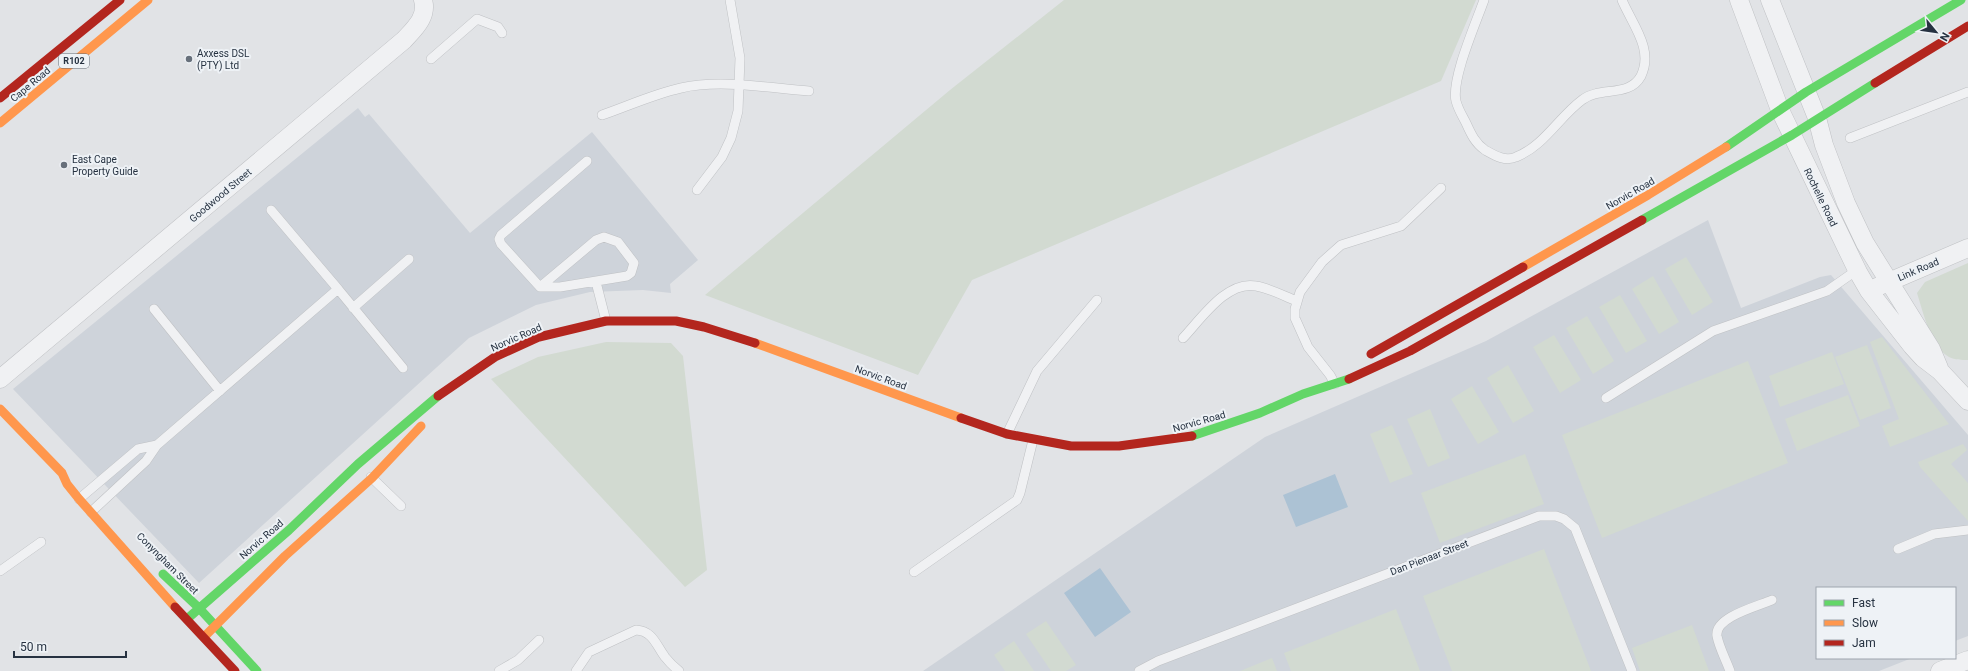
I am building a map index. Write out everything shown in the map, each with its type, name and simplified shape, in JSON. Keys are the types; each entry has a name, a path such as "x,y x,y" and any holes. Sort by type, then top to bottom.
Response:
{"street":[{"name":"Cape Road","path":"0,98 120,0"},
{"name":"Cape Road","path":"0,123 148,0"},
{"name":"Goodwood Street","path":"0,379 404,40 418,25 423,13 423,0"},
{"name":"Rochelle Road","path":"1739,0 1780,110 1857,270 1869,291 1923,358 1964,389"},
{"name":"Rochelle Road","path":"1770,0 1817,118 1824,145 1846,204 1865,243 1931,349 1940,371"},
{"name":"Norvic Road","path":"1366,356 1648,195 1729,146 1806,92 1961,0"},
{"name":"Norvic Road","path":"187,619 289,530 358,464 428,404 443,392 459,383 495,357 539,337 606,321 676,321 704,327 769,347 808,363 1007,434 1033,440 1071,446 1095,447 1141,444 1185,438 1210,432 1260,413 1303,394 1334,384 1410,351 1792,135 1817,118 1968,26"},
{"name":"Link Road","path":"1869,291 1968,248"},
{"name":"Norvic Road","path":"1303,394 1334,373"},
{"name":"Norvic Road","path":"204,637 285,556 372,478 433,414 459,383"},
{"name":"Conyngham Street","path":"0,409 62,473 72,477 82,495 187,619 235,671"},
{"name":"Conyngham Street","path":"94,509 107,516"},
{"name":"Conyngham Street","path":"156,567 199,608 257,671"},
{"path":"1940,671 1968,660"}],"lane":[{"path":"697,190 722,156 731,138 738,111 740,58 730,0"},
{"path":"1484,0 1459,71 1456,101 1474,140 1495,156 1505,158 1514,158 1530,151 1582,100 1588,96 1596,92 1631,87 1636,82 1641,75 1644,62 1643,45 1622,0"},
{"path":"430,59 477,18 498,27 502,33"},
{"path":"602,115 680,88 700,85 810,91"},
{"path":"1850,138 1968,92"},
{"path":"540,287 596,240 604,237 618,242 634,263 634,268 626,276 560,288 540,287 501,244 499,239 501,235 587,161"},
{"path":"1334,384 1334,373 1312,355 1301,334 1295,318 1296,301 1300,292 1310,276 1330,254 1341,245 1401,226 1441,188"},
{"path":"271,210 403,368"},
{"path":"353,308 409,259"},
{"path":"1606,398 1713,331 1827,290 1857,270"},
{"path":"596,282 606,321"},
{"path":"1183,338 1222,296 1235,287 1255,285 1296,301"},
{"path":"94,509 146,461 157,445 338,289"},
{"path":"1007,434 1037,371 1097,300"},
{"path":"154,309 220,391"},
{"path":"914,572 1016,500 1020,493 1033,440"},
{"path":"82,495 138,449 157,445"},
{"path":"358,464 401,506"},
{"name":"Dan Pienaar Street","path":"1139,671 1158,661 1491,533 1546,515 1564,519 1575,528 1632,671"},
{"path":"1898,549 1934,534 1951,530 1968,530"},
{"path":"0,571 41,542"},
{"path":"1730,671 1717,635 1721,624 1725,619 1772,600"},
{"path":"576,671 589,652 636,630 644,631 650,634 666,658 679,671"},
{"path":"499,671 518,660 539,640"}],"shaded area":[{"path":"1064,0 1476,0 1441,81 972,280 918,375 705,295 950,90"},
{"path":"358,108 365,117 369,114 470,233 592,132 698,260 670,284 671,293 643,290 590,292 536,305 469,338 199,583 13,389"},
{"path":"1708,220 1741,308 1820,277 1831,275 1968,435 1968,636 1956,641 1956,587 1816,587 1816,659 1909,659 1879,671 923,671 1265,437 1486,341"},
{"path":"1686,257 1713,302 1692,315 1665,269"},
{"path":"1968,263 1968,360 1961,360 1949,357 1937,345 1928,328 1917,293 1925,282"},
{"path":"1653,276 1679,322 1659,334 1632,289"},
{"path":"1620,295 1647,341 1626,353 1599,307"},
{"path":"1587,316 1614,361 1593,374 1566,328"},
{"path":"1554,335 1581,380 1560,393 1533,347"},
{"path":"1882,337 1949,424 1890,447 1882,426 1899,419 1870,342"},
{"path":"606,342 671,343 683,356 707,570 685,587 491,379 538,357"},
{"path":"1867,345 1891,408 1860,420 1835,357"},
{"path":"1832,352 1844,384 1780,407 1769,376"},
{"path":"1748,361 1788,463 1602,538 1562,435"},
{"path":"1508,365 1534,411 1513,423 1487,378"},
{"path":"1472,386 1499,432 1478,444 1451,399"},
{"path":"1848,395 1860,426 1797,451 1785,419"},
{"path":"1430,409 1450,458 1428,467 1407,419"},
{"path":"1392,425 1413,474 1390,483 1370,434"},
{"path":"1963,444 1967,450 1951,464 1968,483 1968,521 1920,467 1918,462"},
{"path":"1525,454 1544,504 1440,543 1421,493"},
{"path":"1544,549 1591,671 1452,671 1423,596"},
{"path":"1396,609 1420,671 1291,671 1284,653"},
{"path":"1046,621 1076,665 1066,671 1051,671 1026,634"},
{"path":"1692,625 1709,671 1640,671 1632,648"},
{"path":"1014,641 1034,671 1005,671 994,655"},
{"path":"1272,658 1277,671 1240,671"}],"water":[{"path":"1335,474 1348,507 1296,527 1283,495"},
{"path":"1100,568 1131,612 1095,637 1064,593"}],"traffic: fast":[{"path":"1726,147 1806,92 1961,0"},
{"path":"1642,220 1792,135 1875,83"},
{"path":"1192,436 1260,413 1303,394 1349,379"},
{"path":"187,619 289,530 358,464 438,396"},
{"path":"163,574 199,608 257,671"}],"traffic: slow":[{"path":"0,123 148,0"},
{"path":"1523,267 1648,195 1726,147"},
{"path":"755,343 961,418"},
{"path":"0,409 62,473 67,484 79,499 175,607"},
{"path":"204,637 285,556 372,478 421,426"}],"traffic: jam":[{"path":"0,98 120,0"},
{"path":"1875,83 1968,26"},
{"path":"1349,379 1410,351 1642,220"},
{"path":"1371,354 1523,267"},
{"path":"438,396 495,357 539,337 606,321 676,321 704,327 755,343"},
{"path":"961,418 1007,434 1071,446 1119,446 1192,436"},
{"path":"175,607 235,671"}],"place":[{"name":"Axxess DSL (PTY) Ltd","path":"189,59"},
{"name":"East Cape Property Guide","path":"64,165"}]}
